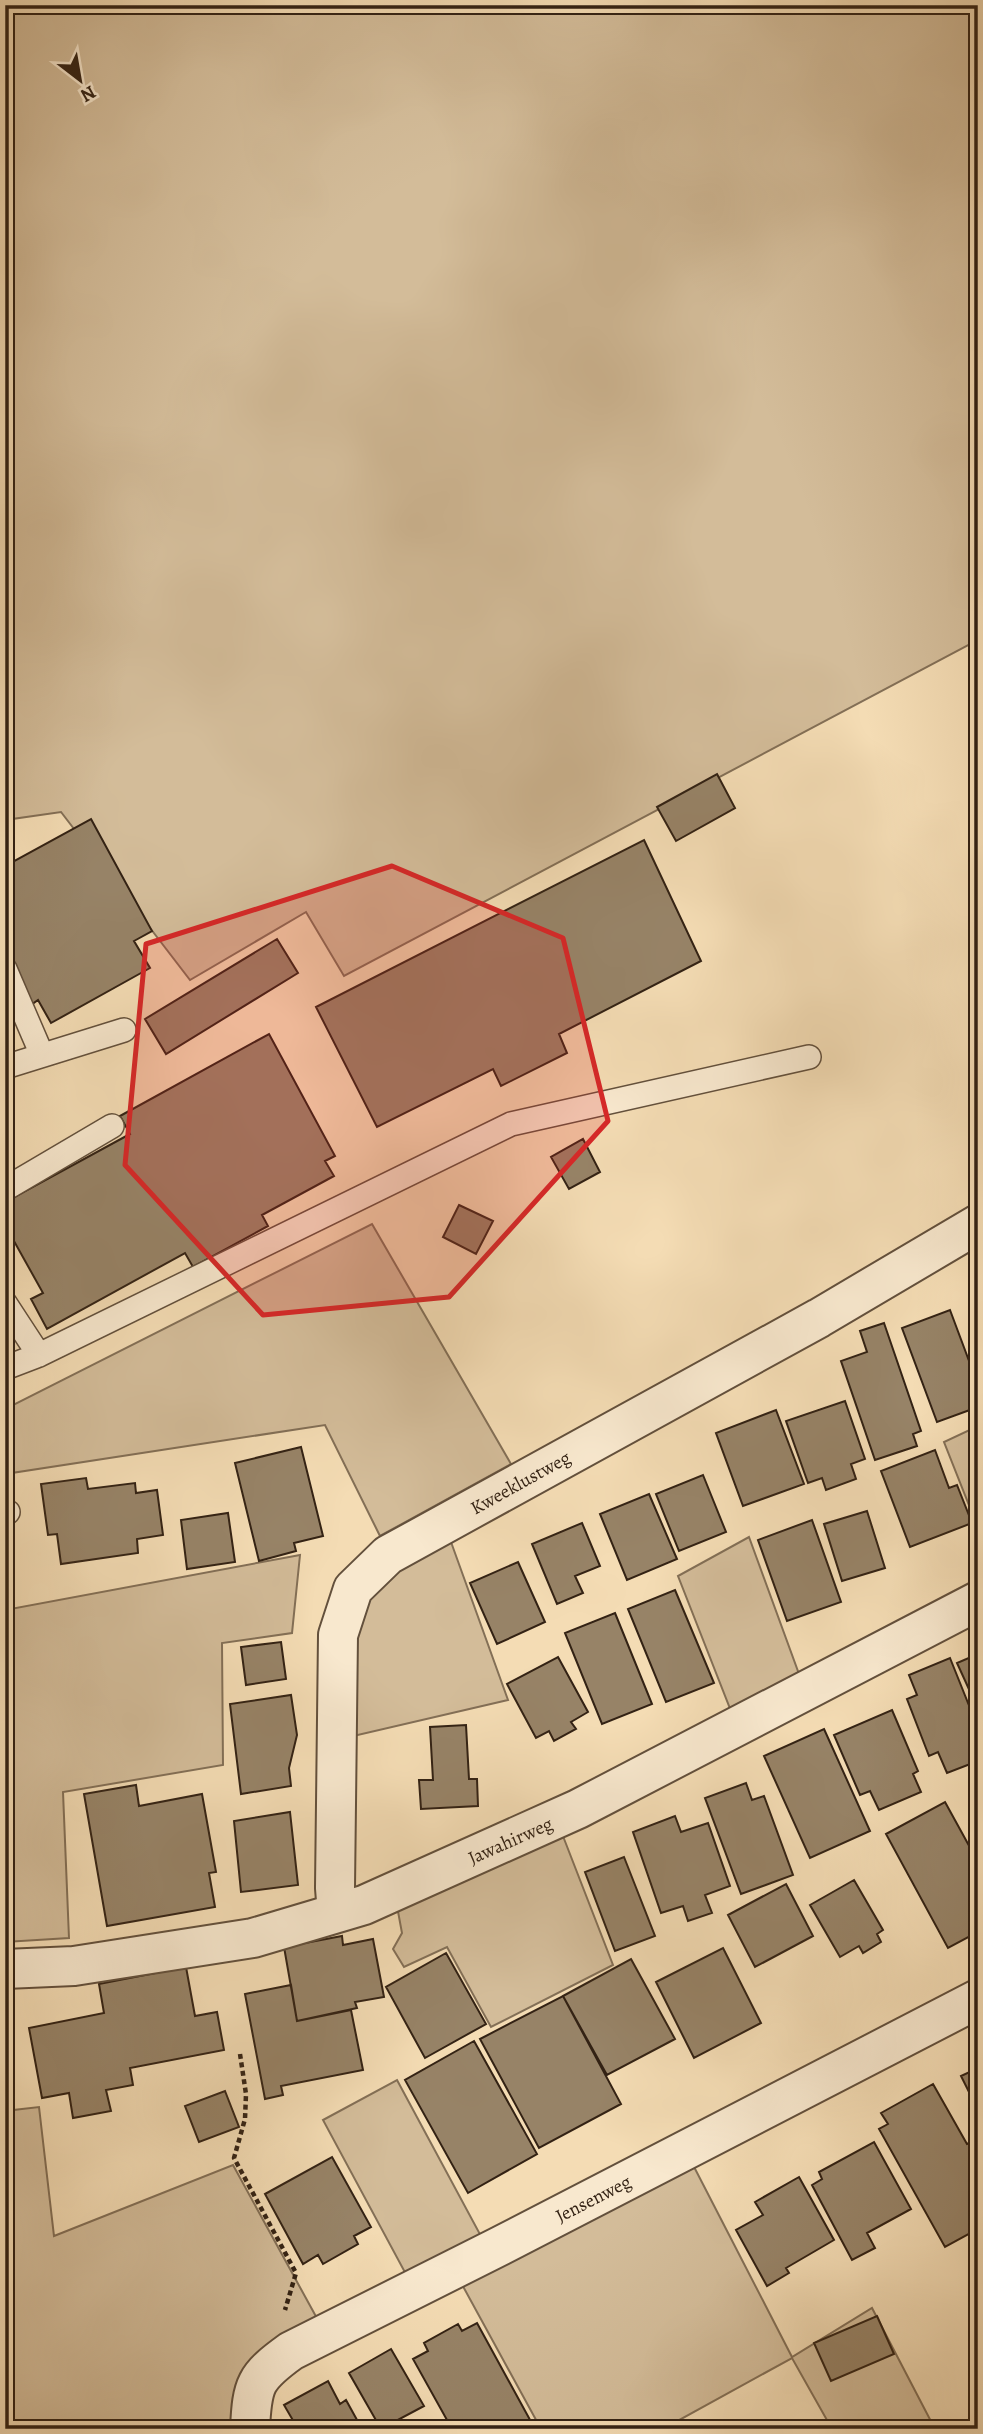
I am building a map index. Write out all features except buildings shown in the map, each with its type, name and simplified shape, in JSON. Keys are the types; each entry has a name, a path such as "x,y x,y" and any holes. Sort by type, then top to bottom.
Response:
{"street":[{"name":"Kweeklustweg","path":"337,1913 338,1635 353,1589 388,1555 819,1318 978,1224"},
{"name":"Jawahirweg","path":"5,1969 74,1966 240,1941 364,1905 578,1809 978,1601"},
{"name":"Jensenweg","path":"250,2429 251,2404 256,2384 269,2368 291,2351 978,1999"}],"lane":[{"path":"5,969 42,1055"},
{"path":"5,1067 124,1030"},
{"path":"5,1368 39,1354 511,1124 809,1057"},
{"path":"5,1189 112,1125"},
{"path":"5,1303 39,1354"}],"path":[{"path":"240,2054 246,2094 245,2119 234,2158 296,2273 269,2368"}],"highlighted area":[{"path":"392,866 563,938 608,1121 449,1297 263,1315 125,1165 146,944"}],"shaded area":[{"path":"5,5 978,5 978,640 344,976 306,912 190,980 61,812 5,820"},
{"path":"372,1224 511,1464 380,1536 325,1425 5,1474 5,1409"},
{"path":"978,1426 978,1528 944,1442"},
{"path":"749,1537 799,1674 731,1711 678,1576"},
{"path":"451,1542 508,1700 332,1741 352,1604 411,1562"},
{"path":"300,1555 292,1633 222,1643 223,1765 63,1792 69,1938 5,1942 5,1610"},
{"path":"561,1831 613,1965 491,2027 447,1947 404,1967 393,1949 402,1933 397,1906"},
{"path":"397,2080 482,2238 408,2278 323,2120"},
{"path":"39,2107 54,2236 233,2165 319,2322 243,2429 5,2429 5,2111"},
{"path":"691,2161 792,2357 872,2308 935,2429 832,2429 792,2358 663,2429 541,2429 459,2279"}]}
